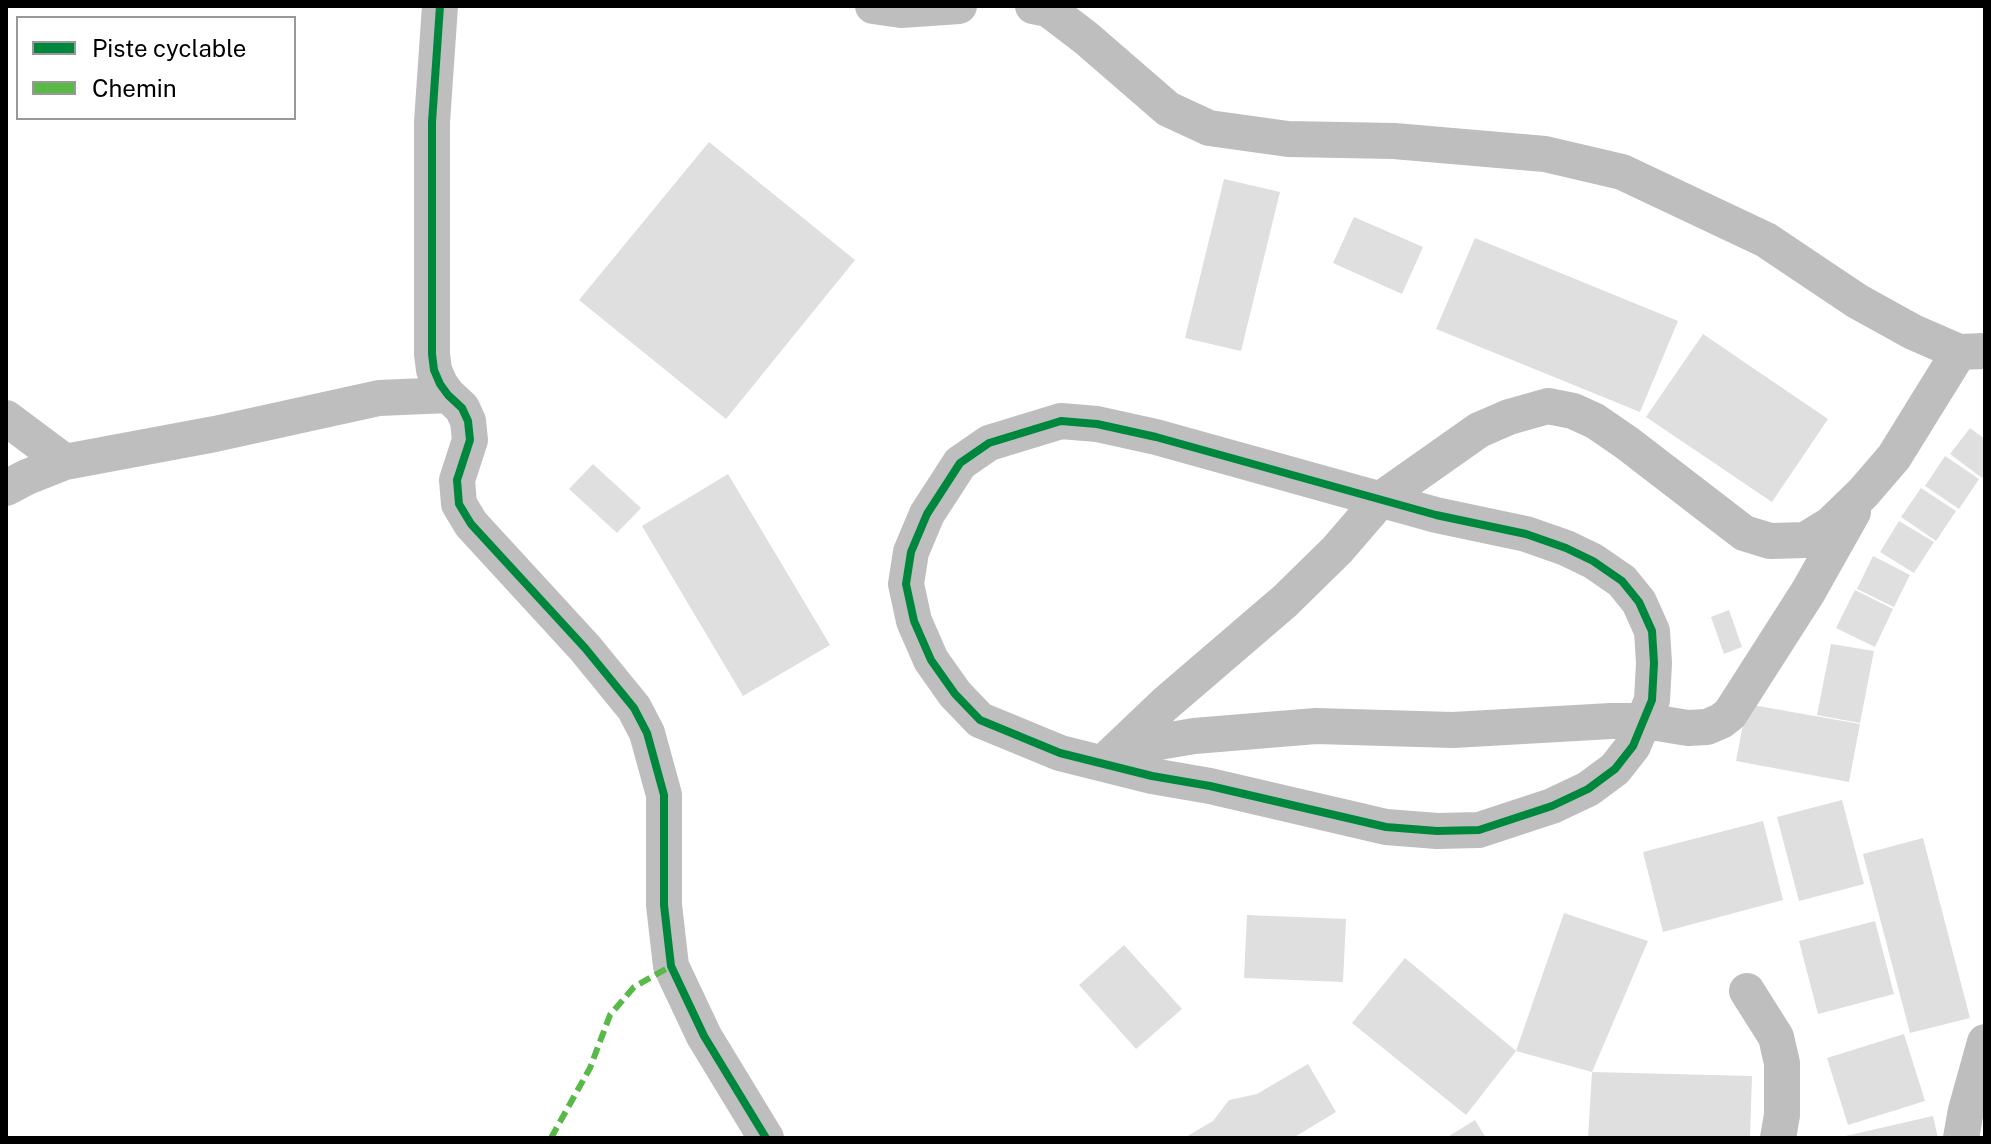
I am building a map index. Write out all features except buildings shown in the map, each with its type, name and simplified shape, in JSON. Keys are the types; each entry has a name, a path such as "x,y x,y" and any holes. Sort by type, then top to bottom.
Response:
{"street":[{"path":"440,6 432,122 430,309 434,370 468,421 470,440 457,480 459,504 471,524 585,648 634,708 647,733 664,795 664,905 671,966 704,1036 766,1138"},
{"path":"873,6 901,10 959,6"},
{"path":"1033,6 1048,9 1168,109 1209,128 1288,139 1394,141 1545,154 1622,172 1766,240 1857,301 1913,332 1972,352 1894,457 1863,493 1831,524 1805,540 1770,541 1744,533 1595,421 1573,411 1548,406 1509,417 1479,430 1381,499 1337,550 1285,601 1165,704 1103,763"},
{"path":"6,488 65,462 215,434 379,398 448,395"},
{"path":"6,418 65,462"},
{"path":"1061,421 1097,424 1156,437 1436,515 1539,539 1593,561 1622,581 1639,602 1652,631 1652,700 1645,721 1633,746 1615,769 1588,789 1526,815 1479,830 1386,827 1103,763 1023,740 980,720 955,694 931,660 914,621 906,584 911,552 927,514 960,463 989,443 1061,421"},
{"path":"1103,763 1124,752 1159,742 1272,728 1358,726 1453,730 1645,721 1688,728 1707,727 1730,714 1808,592 1863,493"},
{"path":"1747,991 1776,1037 1782,1063 1782,1115 1778,1138"},
{"path":"1961,1138 1985,1042"}],"marked path":[{"path":"551,1138 590,1068 610,1015 634,987 671,966"}],"cycle path":[{"path":"440,6 432,122 432,354 440,384 462,408 468,421 470,440 457,480 459,504 471,524 585,648 634,708 647,733 664,795 664,905 671,966 704,1036 766,1138"},
{"path":"1061,421 1097,424 1156,437 1436,515 1526,534 1593,561 1622,581 1639,602 1652,631 1652,700 1633,746 1615,769 1588,789 1552,806 1479,830 1437,831 1386,827 1210,786 1152,776 1060,753 980,720 955,694 931,660 914,621 906,584 911,552 927,514 960,463 989,443 1061,421"}]}
